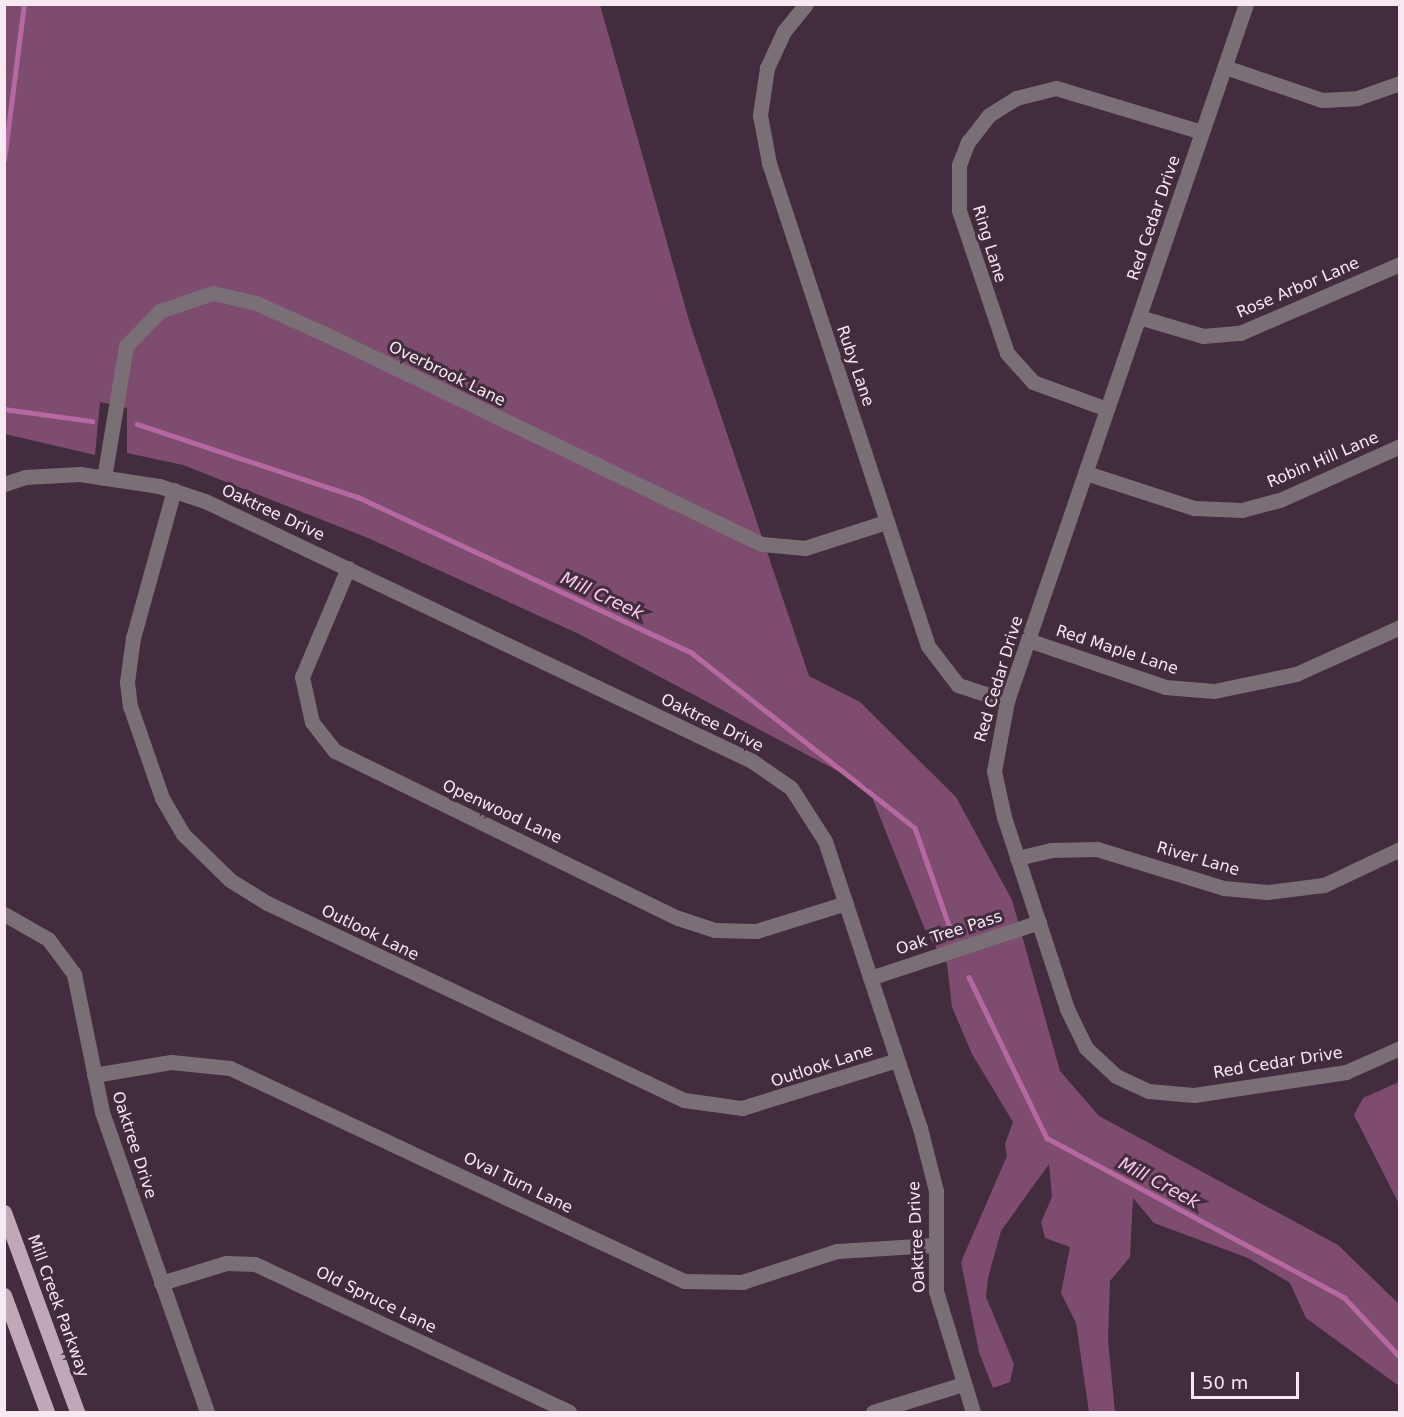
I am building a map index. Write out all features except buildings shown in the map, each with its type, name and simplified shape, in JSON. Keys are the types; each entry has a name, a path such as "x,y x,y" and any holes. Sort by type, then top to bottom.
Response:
{"main road":[{"name":"Mill Creek Parkway","path":"4,1212 77,1413"},
{"path":"4,1295 47,1413"}],"street":[{"name":"Ruby Lane","path":"806,4 784,31 768,68 762,137 886,522 936,663 958,685 1007,701"},
{"name":"Red Cedar Drive","path":"1246,4 1007,701 994,771 1017,858 1086,1048 1116,1076 1148,1092 1194,1095 1318,1078 1366,1065 1400,1048"},
{"path":"1225,67 1322,100 1357,98 1400,83"},
{"name":"Ring Lane","path":"1107,409 1033,382 1007,353 959,210 959,165 968,142 989,115 1016,98 1056,88 1202,132"},
{"name":"Rose Arbor Lane","path":"1139,317 1203,336 1240,333 1400,264"},
{"name":"Overbrook Lane","path":"104,478 126,346 160,311 213,293 256,303 322,333 752,541 805,548 886,522"},
{"name":"Robin Hill Lane","path":"1086,472 1194,508 1242,510 1280,501 1400,446"},
{"name":"Oaktree Drive","path":"4,484 58,473 174,490 348,568 774,775 813,815 846,903 932,1171 933,1245 940,1309 974,1413"},
{"name":"Outlook Lane","path":"174,490 133,638 127,682 130,706 168,807 201,855 230,880 267,903 684,1100 742,1108 897,1060"},
{"name":"Openwood Lane","path":"348,568 302,677 312,722 335,751 678,918 715,930 756,931 846,903"},
{"name":"Red Maple Lane","path":"1028,640 1165,687 1214,691 1296,674 1400,627"},
{"name":"River Lane","path":"1017,858 1051,850 1097,849 1224,888 1267,892 1324,885 1400,849"},
{"name":"Oaktree Drive","path":"4,914 48,939 74,974 94,1076 161,1283 207,1413"},
{"name":"Oak Tree Pass","path":"870,978 1039,922"},
{"name":"Oval Turn Lane","path":"94,1076 171,1062 230,1068 684,1281 742,1282 837,1251 933,1245"},
{"name":"Old Spruce Lane","path":"161,1283 226,1263 255,1264 569,1413"},
{"path":"873,1413 963,1384"}],"shaded area":[{"path":"5,5 600,5 690,324 809,676 860,702 956,797 1012,900 1060,1071 1099,1116 1338,1245 1399,1304 1399,1386 1306,1318 1290,1283 1248,1258 1154,1223 1133,1198 1130,1257 1110,1281 1108,1340 1115,1412 1089,1412 1076,1323 1061,1293 1070,1247 1045,1238 1041,1222 1052,1197 1049,1164 1001,1231 988,1278 986,1297 1014,1364 1010,1382 993,1388 979,1352 961,1262 1007,1156 1005,1144 1013,1122 972,1054 952,1007 947,964 926,932 868,787 579,634 368,538 183,465 127,453 127,408 100,402 95,455 5,434"},
{"path":"1399,1082 1400,1201 1398,1202 1354,1115 1363,1098"}],"waterway":[{"path":"4,160 24,4"},
{"name":"Mill Creek","path":"4,409 92,421"},
{"name":"Mill Creek","path":"137,424 358,497 692,653 915,828 950,928"},
{"name":"Mill Creek","path":"969,977 1047,1138 1344,1297 1400,1357"}]}
